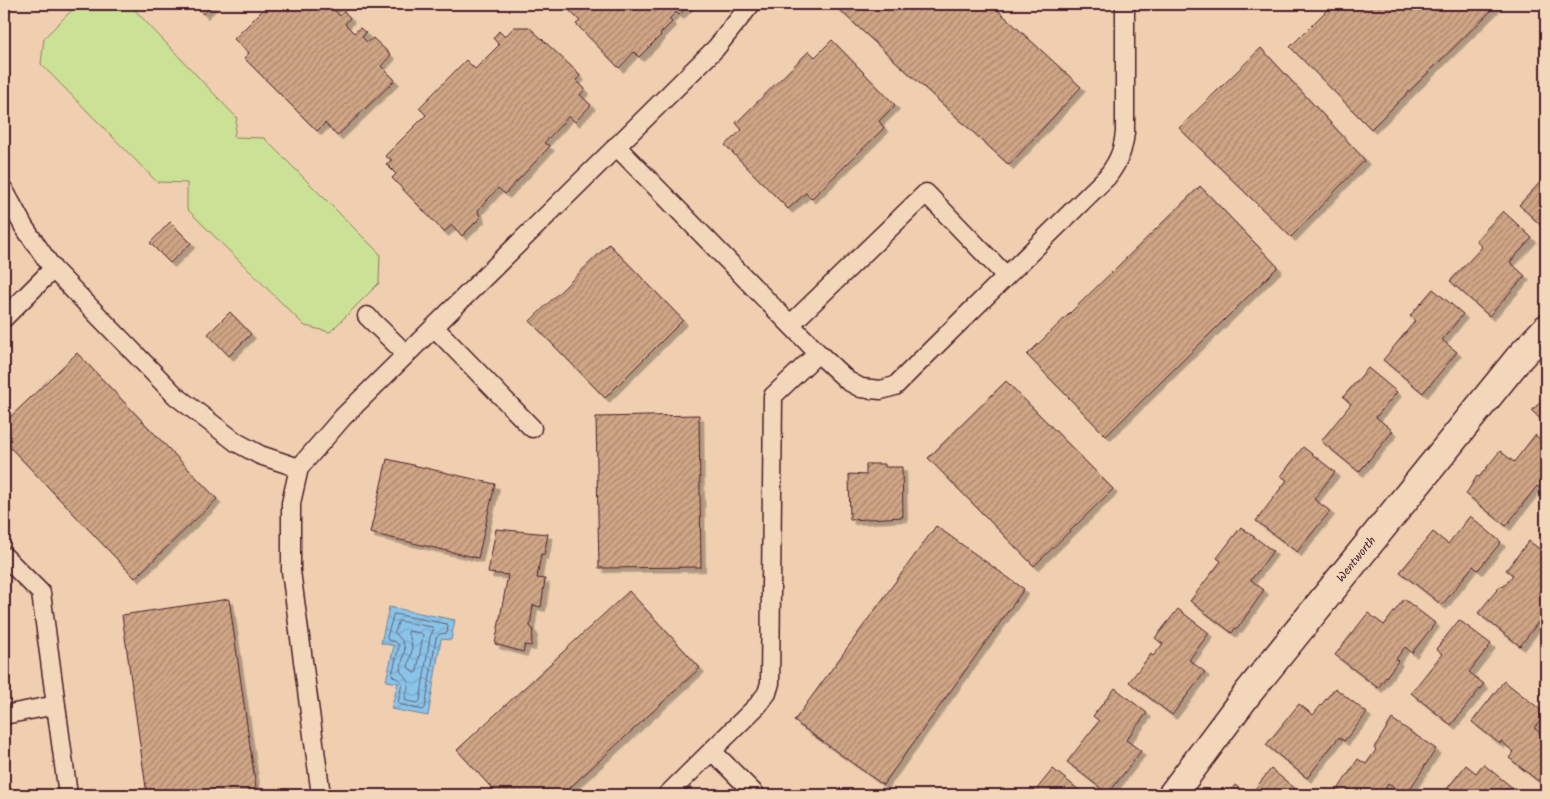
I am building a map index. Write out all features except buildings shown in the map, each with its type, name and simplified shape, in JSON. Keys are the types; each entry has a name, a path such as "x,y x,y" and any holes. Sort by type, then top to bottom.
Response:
{"street":[{"name":"Wentworth","path":"1172,795 1248,693 1519,358 1546,329"}],"lane":[{"path":"321,795 291,571 291,503 299,468 343,417 716,48 751,4"},
{"path":"616,146 818,353 848,381 861,388 881,390 895,386 1107,176 1118,162 1125,132 1125,4"},
{"path":"4,190 24,227 53,269 176,396 236,442 260,454 299,468"},
{"path":"791,324 926,193 1006,276"},
{"path":"4,318 53,269"},
{"path":"367,316 406,354"},
{"path":"434,327 532,428"},
{"path":"667,795 758,705 767,693 772,674 773,396 818,353"},
{"path":"4,556 41,593 68,795"},
{"path":"4,715 56,705"},
{"path":"712,751 756,795"}],"green space":[{"path":"78,4 129,4 237,118 234,137 264,138 380,254 379,283 330,332 305,326 187,209 187,183 157,182 41,64 44,38"}],"water":[{"path":"389,607 455,620 451,640 441,639 428,716 391,709 398,683 386,681 394,646 381,643"}]}
